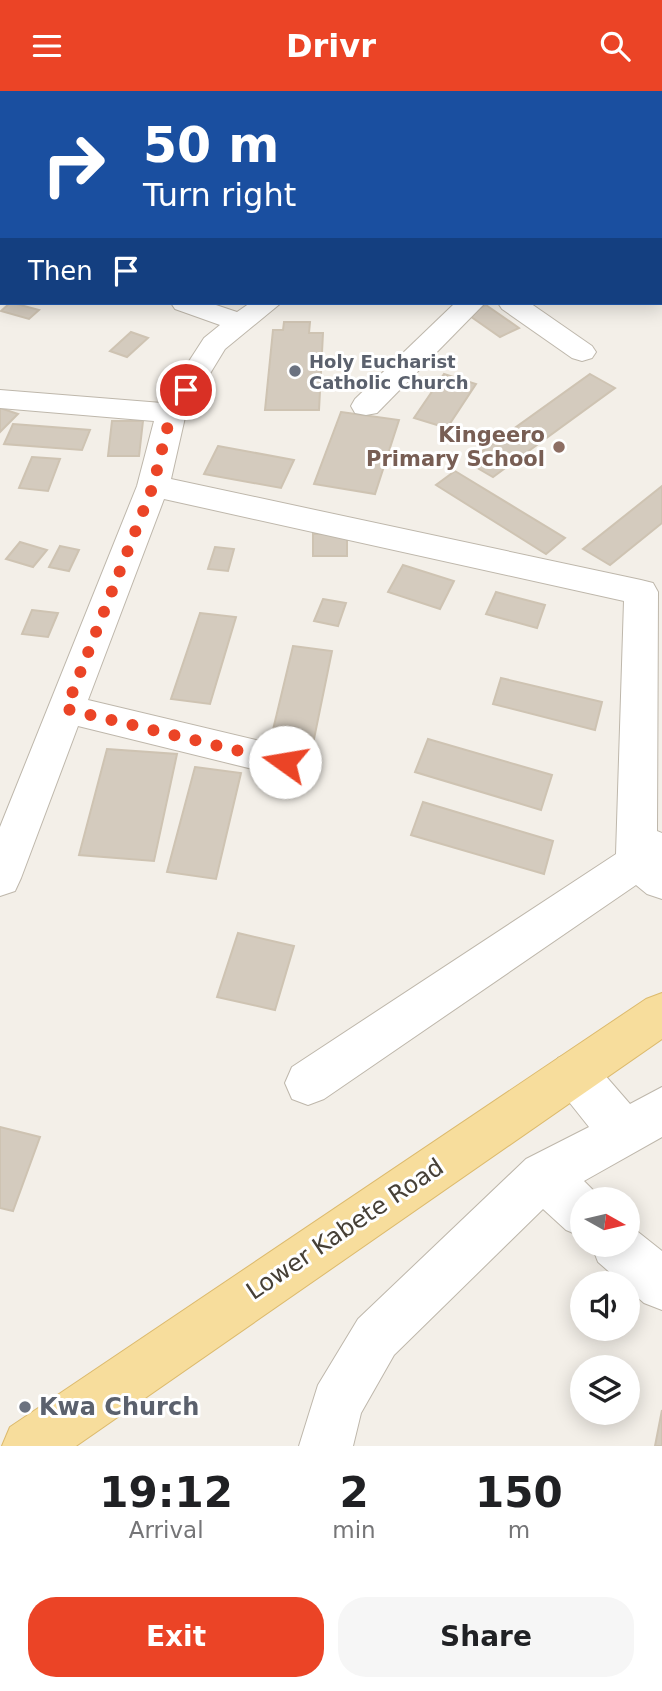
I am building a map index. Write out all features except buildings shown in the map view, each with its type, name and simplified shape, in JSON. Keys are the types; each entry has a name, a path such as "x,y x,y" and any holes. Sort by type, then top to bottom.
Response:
{"main road":[{"name":"Lower Kabete Road","path":"29,1446 662,1013"}],"street":[{"path":"190,305 240,323"},
{"path":"0,878 153,486 171,413 214,344 264,305"},
{"path":"366,406 469,305"},
{"path":"515,305 582,352"},
{"path":"0,399 171,413"},
{"path":"153,486 652,580 653,863 308,1083"},
{"path":"66,709 285,762"},
{"path":"326,1446 337,1403 376,1337 543,1176 643,1122 574,1073"},
{"path":"543,1176 570,1201"},
{"path":"631,1257 662,1285"}],"place":[{"name":"Holy Eucharist Catholic Church","path":"295,371"},
{"name":"Kingeero Primary School","path":"559,447"},
{"name":"Kwa Church","path":"25,1407"}],"route":[{"path":"186,390 171,413 153,486 66,709 285,762"}]}
